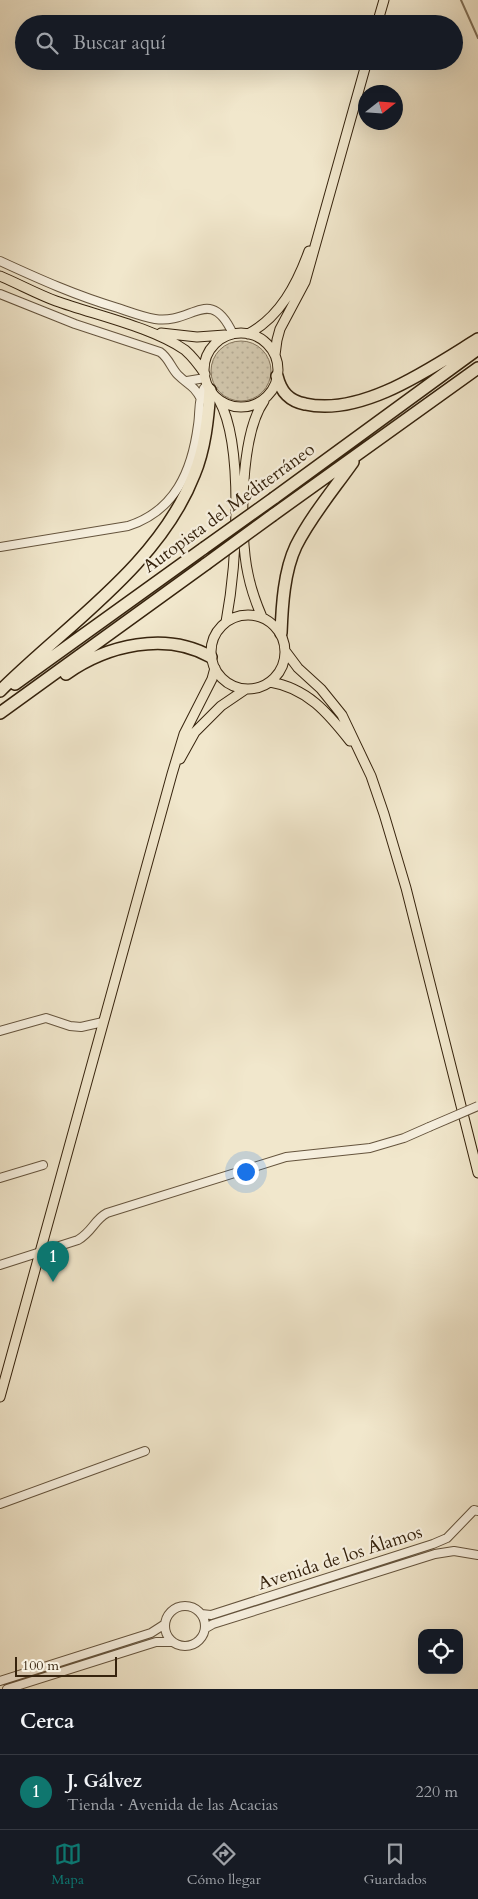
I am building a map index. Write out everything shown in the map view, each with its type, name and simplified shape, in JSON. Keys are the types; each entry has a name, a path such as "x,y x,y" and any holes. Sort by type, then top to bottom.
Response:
{"highway":[{"path":"278,376 280,386 292,400 313,406 336,406 368,398 398,385 478,339"},
{"name":"Autopista del Mediterráneo","path":"0,695 478,349"},
{"name":"Autopista del Mediterráneo","path":"0,713 478,368"},
{"path":"0,691 118,582 148,550 167,526 184,498 195,474 209,412 207,383"},
{"path":"281,633 283,593 296,548 308,526 359,454"},
{"path":"0,718 79,666 96,657 126,647 151,643 182,645 197,649 211,656"}],"main road":[{"path":"380,15 384,0"},
{"path":"262,617 253,595 245,550 244,499 248,442 258,409 274,387 278,376 275,354 276,340 305,282 364,70"},
{"path":"248,334 263,326 286,299 306,260 327,202"},
{"path":"0,276 55,300 169,341 186,351 196,360 207,383 219,399 229,425 235,478 232,575 226,622"},
{"path":"137,328 170,335 197,337 248,334 259,338 275,354"},
{"path":"207,383 206,361 210,350 219,341 231,335"},
{"path":"219,399 238,407 258,403 267,397"},
{"path":"286,652 281,670 270,682 259,688 246,689 232,686 222,679 215,668 211,656 214,637 226,622 237,616 250,614 262,617 273,623 281,633 286,652 298,668 321,689 342,715 371,776 406,888 478,1173"},
{"path":"0,1397 172,774 184,734 212,680 215,668"},
{"path":"270,682 286,685 299,692 325,712 352,744 371,776"},
{"path":"172,774 195,732 221,706 246,689"}],"street":[{"path":"0,261 53,286 97,302 154,319 171,319 208,308 215,309 226,320 231,335"},
{"path":"0,294 75,324 160,352 168,358 176,373 190,383 201,399"},
{"path":"0,547 128,526 158,511 184,479 196,441 201,399 207,383 190,383"},
{"path":"0,1031 46,1018 70,1026 81,1027 102,1022"},
{"path":"0,1265 39,1254 86,1235 94,1228 100,1217 107,1213 286,1156 370,1148 404,1138 478,1106"},
{"path":"0,1178 43,1164"},
{"path":"0,1504 145,1450"},
{"name":"Avenida de los Álamos","path":"201,1614 211,1615 433,1544 447,1538 474,1510 478,1511"},
{"name":"Avenida de los Álamos","path":"206,1628 222,1621 435,1554 454,1551 478,1555"},
{"path":"7,1689 156,1642 171,1642 185,1647 196,1644 206,1628 201,1614 192,1607 178,1607 171,1612 165,1624 165,1630 171,1642"},
{"path":"0,1681 151,1633 165,1624"}],"shaded area":[{"path":"235,341 247,341 258,346 266,354 271,365 269,383 258,396 247,401 235,401 224,396 216,388 211,377 211,365 216,354 224,346"}],"waterway":[{"path":"461,0 478,38"}],"place":[{"name":"J. Gálvez","path":"53,1282"}]}
